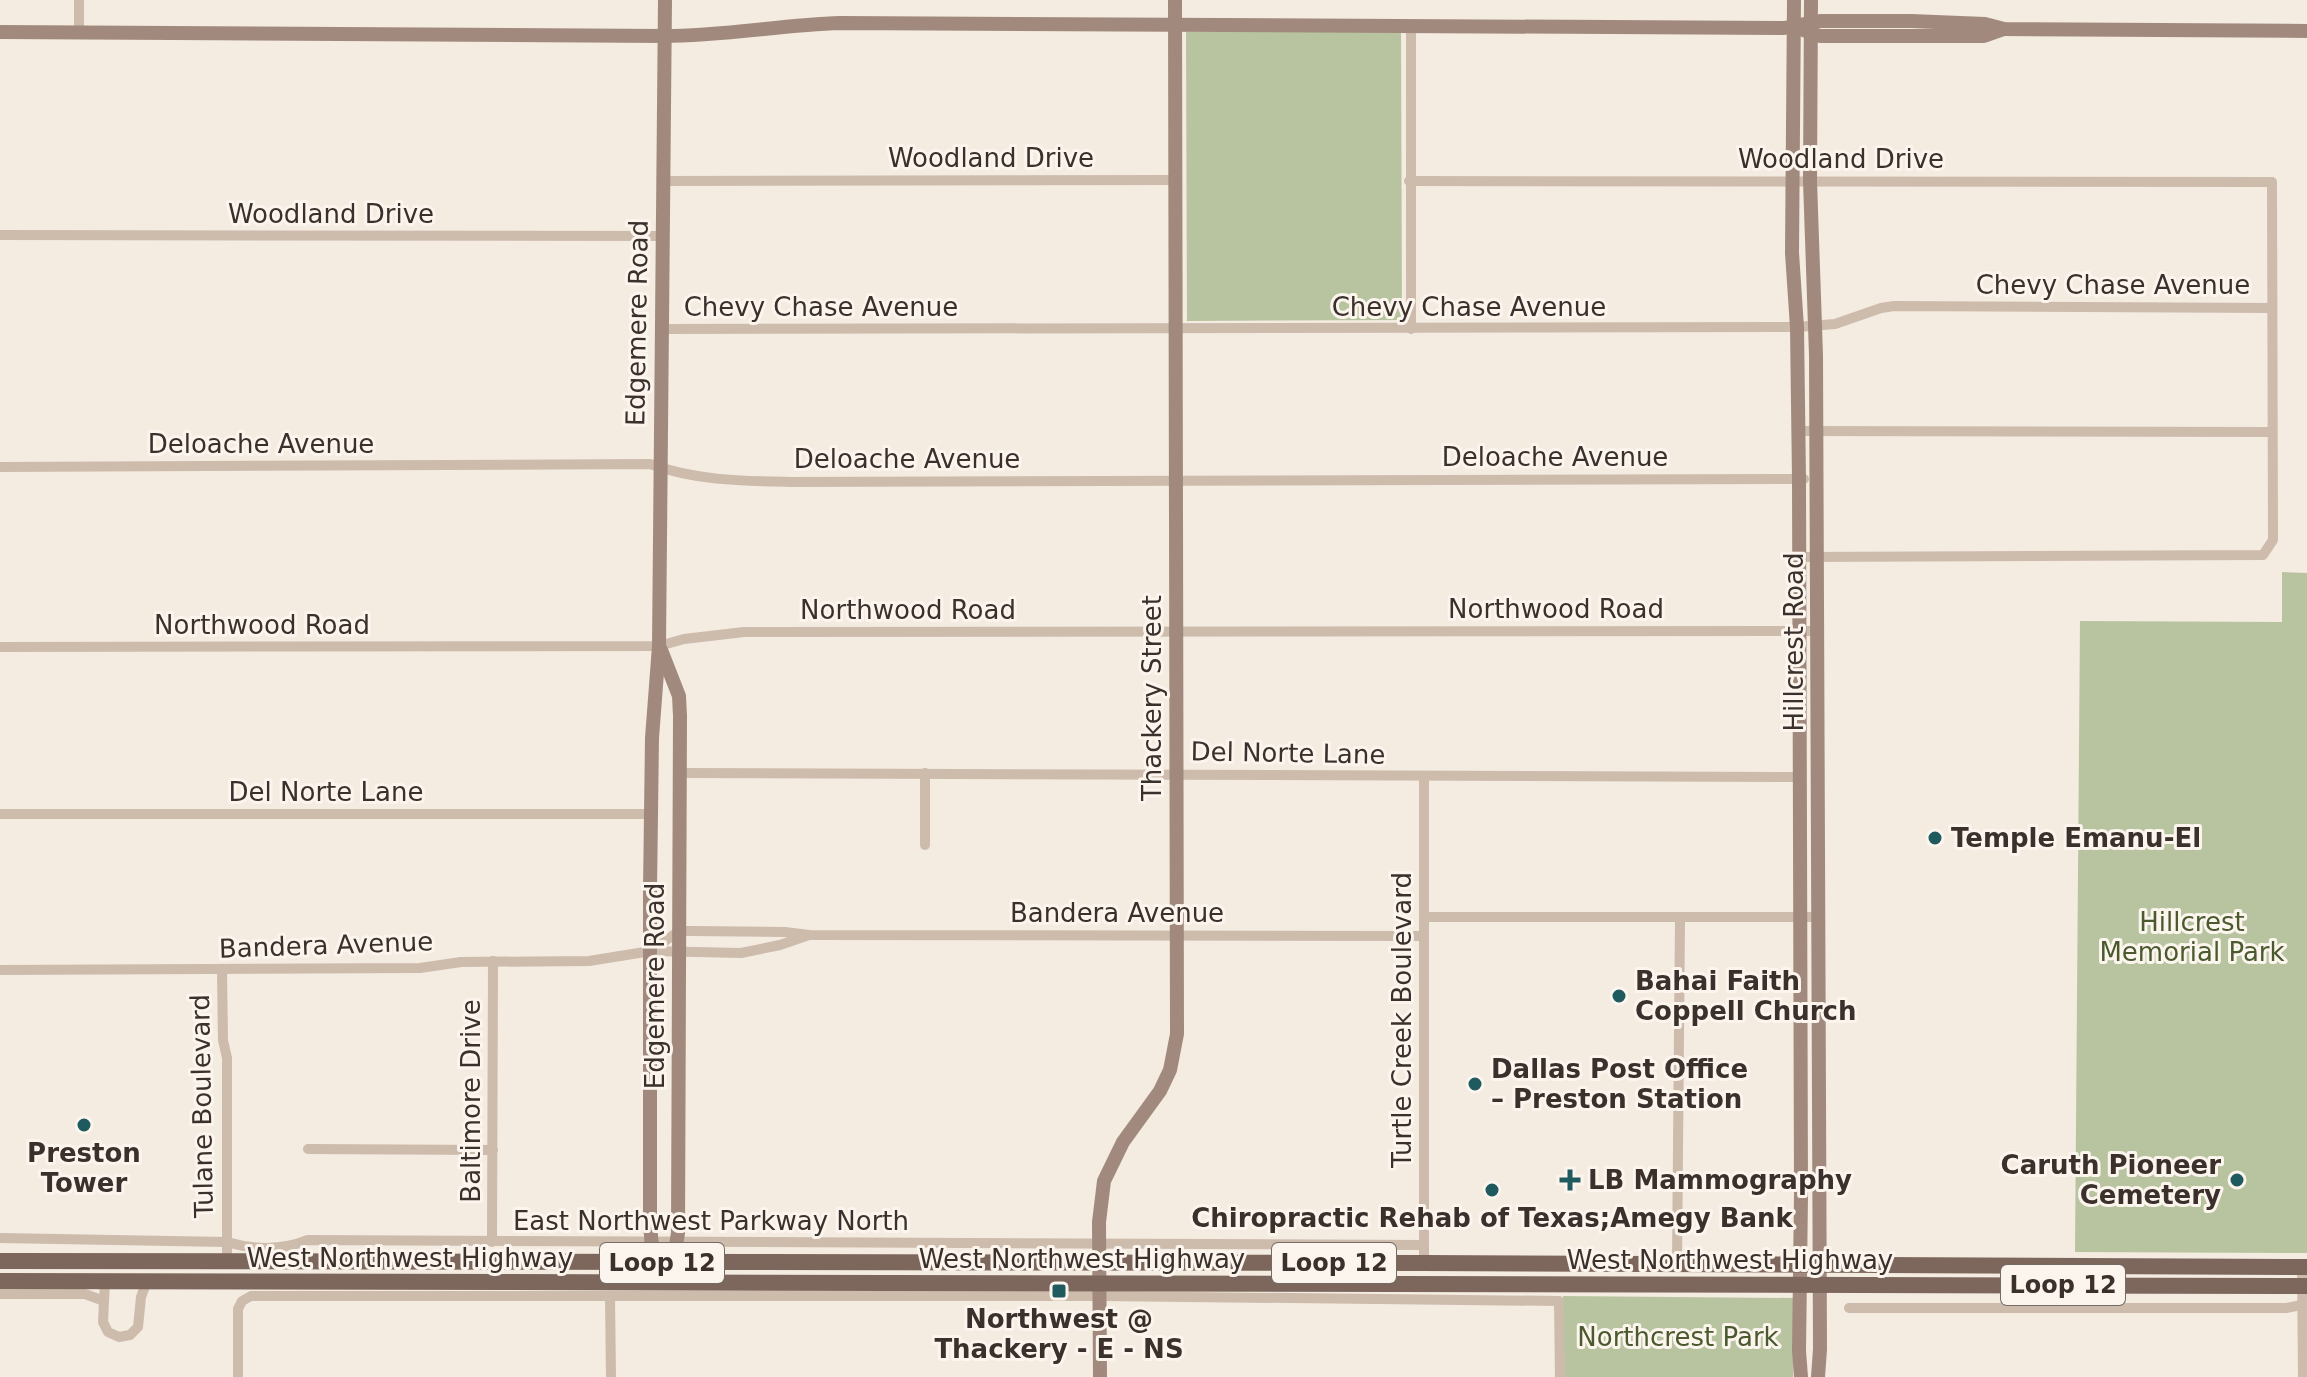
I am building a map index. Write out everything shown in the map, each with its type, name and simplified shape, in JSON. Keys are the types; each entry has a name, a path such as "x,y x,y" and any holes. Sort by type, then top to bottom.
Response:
{"main road":[{"name":"West Northwest Highway","path":"0,1261 2304,1267"},
{"path":"105,1281 115,1269 205,1269 225,1262"},
{"path":"1424,1263 1424,1284"},
{"name":"West Northwest Highway","path":"0,1281 663,1282 1099,1289 1800,1283 2304,1286"}],"street":[{"path":"79,0 79,32"},
{"name":"Edgemere Road","path":"663,1282 653,1263 651,1243 651,814 654,696 659,646 665,0"},
{"name":"Thackery Street","path":"1100,1377 1100,1202 1110,1165 1160,1091 1175,1050 1175,0"},
{"name":"Hillcrest Road","path":"1794,0 1792,180 1799,431 1801,1377"},
{"name":"Hillcrest Road","path":"1811,0 1810,181 1818,556 1818,1377"},
{"path":"0,32 702,36 840,23 1811,28 1911,21 1985,24 2004,29 2307,31"},
{"path":"1411,25 1411,329"},
{"name":"Woodland Drive","path":"663,181 1175,180"},
{"name":"Woodland Drive","path":"1409,181 2272,182 2272,308"},
{"name":"Woodland Drive","path":"0,235 663,236"},
{"name":"Chevy Chase Avenue","path":"662,329 1797,327 1841,323 1894,306 2272,308"},
{"path":"1799,557 2263,555 2273,540 2272,308"},
{"path":"1799,431 2272,432"},
{"name":"Deloache Avenue","path":"0,467 650,464 697,477 729,481 1817,478"},
{"name":"Northwood Road","path":"0,647 659,646 684,639 744,632 1818,631"},
{"name":"Edgemere Road","path":"659,646 679,696 680,773 677,1243 674,1263 663,1282"},
{"path":"654,696 679,696"},
{"name":"Del Norte Lane","path":"680,773 1175,774 1800,781"},
{"path":"925,773 925,845"},
{"name":"Turtle Creek Boulevard","path":"1424,777 1424,1263"},
{"path":"1800,781 1818,782"},
{"name":"Del Norte Lane","path":"0,814 651,814"},
{"path":"1424,917 1818,917"},
{"path":"1677,1264 1680,918"},
{"name":"Bandera Avenue","path":"651,951 679,931 809,935 1424,936"},
{"name":"Bandera Avenue","path":"0,970 420,968 461,962 589,961 651,951 741,953 809,935"},
{"name":"Baltimore Drive","path":"492,1242 493,961"},
{"name":"Tulane Boulevard","path":"222,971 223,1040 227,1058 225,1262"},
{"path":"1800,1013 1820,1012"},
{"path":"1801,1124 1819,1124"},
{"path":"308,1149 493,1150"},
{"name":"East Northwest Parkway North","path":"0,1238 227,1242 247,1248 288,1248 308,1240 1424,1245"},
{"path":"2303,1377 2304,1267"},
{"path":"105,1281 103,1322 108,1332 119,1337 130,1335 138,1327 141,1297 147,1281"},
{"path":"238,1377 238,1309 242,1301 251,1296 610,1298 1099,1289 1559,1301 1560,1377"},
{"path":"0,1294 85,1294 104,1301"},
{"path":"610,1298 611,1377"},
{"path":"1849,1308 2286,1308 2305,1304"}],"green space":[{"path":"1401,31 1402,320 1187,321 1186,32"},
{"name":"Hillcrest Memorial Park","path":"2282,572 2307,573 2307,1253 2075,1252 2080,621 2282,622"},
{"name":"Northcrest Park","path":"1563,1296 1793,1298 1793,1377 1563,1377"}],"place":[{"name":"Temple Emanu-El","path":"1935,838"},
{"name":"Bahai Faith Coppell Church","path":"1619,996"},
{"name":"Dallas Post Office – Preston Station","path":"1475,1084"},
{"name":"Preston Tower","path":"84,1125"},
{"name":"LB Mammography","path":"1570,1180"},
{"name":"Caruth Pioneer Cemetery","path":"2237,1180"},
{"name":"Chiropractic Rehab of Texas;Amegy Bank","path":"1492,1190"},
{"name":"Northwest @ Thackery - E - NS","path":"1059,1291"}]}
